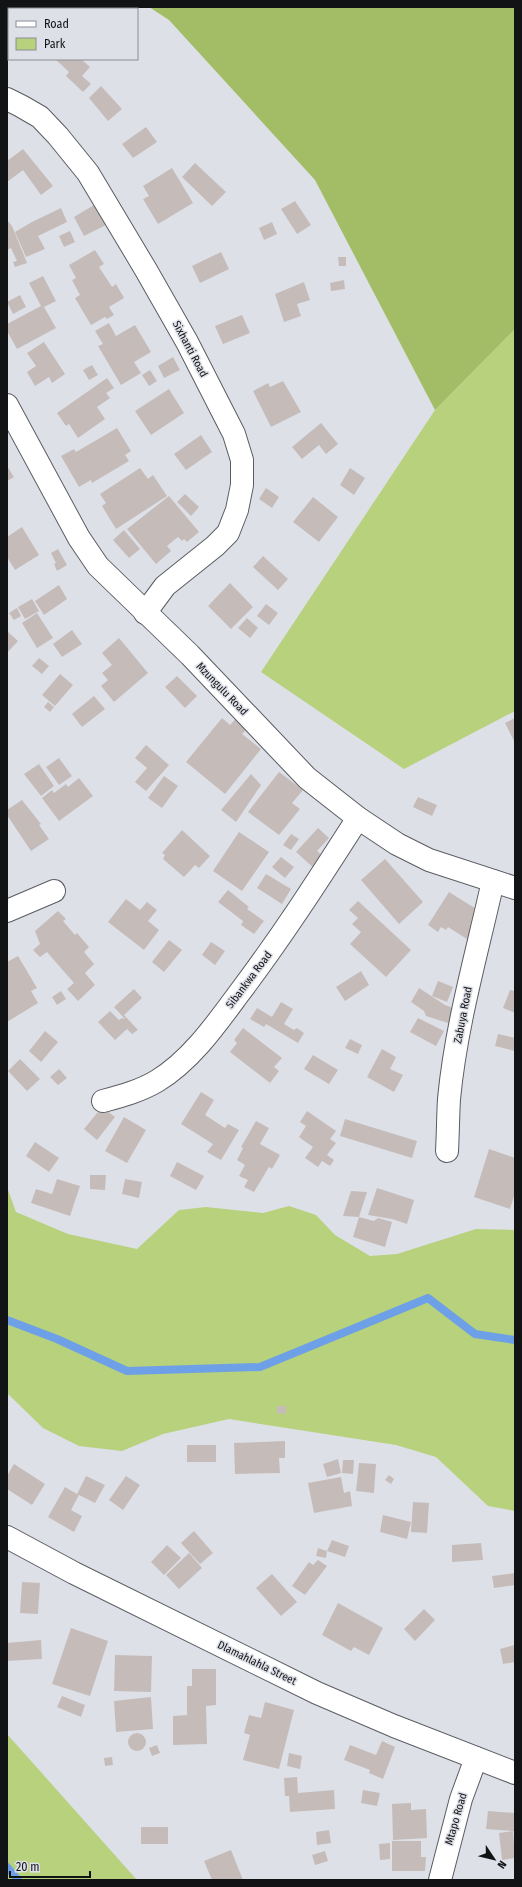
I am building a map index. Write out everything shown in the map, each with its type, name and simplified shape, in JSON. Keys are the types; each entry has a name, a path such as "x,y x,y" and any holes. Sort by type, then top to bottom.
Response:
{"street":[{"name":"Sixhanti Road","path":"7,99 40,117 58,136 88,173 187,342 234,434 242,460 242,485 236,510 228,533 210,551 165,586 145,613"},
{"name":"Mzungulu Road","path":"7,405 78,538 98,566 190,655 307,778 358,818 397,844 429,860 515,888"},
{"name":"Sibankwa Road","path":"103,1101 132,1093 157,1081 176,1068 197,1046 273,948 358,818"},
{"name":"Zabuya Road","path":"447,1151 449,1099 458,1043 470,981 493,881"},
{"path":"7,911 54,891"},
{"name":"Dlamahlahla Street","path":"7,1537 81,1576 317,1693 394,1726 515,1773"},
{"name":"Mtapo Road","path":"440,1880 461,1799 476,1758"}],"green space":[{"path":"149,7 515,7 515,329 435,410 315,180 169,20"},
{"path":"515,329 515,711 404,769 261,672 435,410"},
{"path":"7,1187 16,1212 68,1234 137,1249 179,1210 206,1207 263,1213 289,1206 316,1215 335,1235 370,1256 397,1254 476,1229 515,1230 515,1511 488,1506 436,1457 396,1445 229,1419 163,1434 122,1451 79,1446 43,1428 7,1393"},
{"path":"7,1734 137,1880 7,1880"}],"building":[{"path":"56,60 82,60 90,67 82,76 91,84 83,92 66,76 69,72"},
{"path":"101,86 122,109 108,121 89,98"},
{"path":"146,127 157,142 133,158 122,144"},
{"path":"23,149 53,186 41,195 23,170 7,182 7,161"},
{"path":"195,163 226,192 212,206 182,177"},
{"path":"172,168 193,203 158,224 143,199 149,196 143,186"},
{"path":"295,201 311,225 297,234 281,209"},
{"path":"94,205 106,225 84,236 74,217"},
{"path":"61,208 67,222 38,236 45,249 26,257 15,232"},
{"path":"7,220 12,226 27,263 15,267 13,262 17,261 11,248 7,250"},
{"path":"272,222 277,234 264,240 259,228"},
{"path":"70,231 75,242 64,247 59,236"},
{"path":"95,250 104,264 99,267 112,287 116,284 124,298 109,307 114,315 107,319 105,317 91,325 75,298 80,295 72,280 76,278 69,265"},
{"path":"221,252 229,269 200,283 192,266"},
{"path":"338,257 346,257 346,266 339,266"},
{"path":"43,276 56,301 44,307 56,328 17,349 7,331 7,324 41,306 29,283"},
{"path":"344,280 345,289 331,291 330,283"},
{"path":"304,282 310,300 297,304 301,316 284,322 275,294"},
{"path":"20,295 26,307 13,314 7,302"},
{"path":"242,315 250,333 223,344 215,326"},
{"path":"109,323 116,336 135,325 151,352 134,362 141,373 121,385 98,346 103,344 95,331"},
{"path":"44,342 65,374 52,383 49,377 35,386 27,372 36,366 27,353"},
{"path":"173,357 180,370 164,378 158,366"},
{"path":"92,365 98,375 89,380 83,370"},
{"path":"150,370 157,381 149,386 142,375"},
{"path":"107,378 114,388 106,393 110,398 97,407 105,419 78,438 69,424 66,426 57,413"},
{"path":"283,381 301,412 271,427 253,391 268,383 270,387"},
{"path":"169,389 184,413 151,435 135,411"},
{"path":"321,423 338,444 326,454 319,445 302,459 292,447"},
{"path":"117,428 131,451 125,455 129,461 92,483 91,480 79,487 61,456 74,449 76,452"},
{"path":"201,435 212,452 186,470 174,454"},
{"path":"7,466 14,477 7,481"},
{"path":"140,468 148,479 153,475 167,496 116,529 102,506 106,503 100,494"},
{"path":"350,468 365,478 354,495 340,485"},
{"path":"266,488 279,497 272,508 259,499"},
{"path":"185,494 199,507 191,516 177,502"},
{"path":"169,496 199,532 187,542 184,539 182,541 178,537 167,546 171,551 156,564 127,529"},
{"path":"313,497 338,517 319,542 293,522"},
{"path":"22,527 39,555 15,570 7,557 7,537"},
{"path":"124,530 140,549 129,558 113,540"},
{"path":"58,549 67,565 57,571 54,564 56,563 51,553"},
{"path":"263,556 288,579 278,590 253,567"},
{"path":"230,583 253,607 231,629 208,606"},
{"path":"59,585 67,599 44,615 35,601"},
{"path":"32,599 39,611 25,619 18,607"},
{"path":"266,604 278,613 269,625 257,616"},
{"path":"17,608 21,616 14,620 9,613"},
{"path":"37,613 53,638 37,648 22,623"},
{"path":"247,618 258,628 250,638 238,628"},
{"path":"72,630 82,644 62,657 53,644"},
{"path":"7,631 18,641 7,653"},
{"path":"119,638 148,673 114,702 101,686 108,680 102,673 112,665 102,653"},
{"path":"39,658 49,666 42,674 32,666"},
{"path":"60,674 73,685 55,706 42,695"},
{"path":"177,676 197,696 185,708 165,687"},
{"path":"94,696 105,709 82,727 72,714"},
{"path":"48,702 54,707 50,712 44,707"},
{"path":"239,715 251,725 242,734 261,749 225,794 186,762 222,718 230,725"},
{"path":"515,718 515,743 505,723"},
{"path":"146,745 169,765 146,791 135,782 147,768 135,758"},
{"path":"59,758 72,776 59,785 46,767"},
{"path":"39,764 54,786 41,796 24,774"},
{"path":"279,772 303,790 292,803 300,809 279,835 248,812"},
{"path":"251,774 261,785 236,822 221,810"},
{"path":"164,776 178,786 162,808 148,798"},
{"path":"79,778 93,796 59,821 42,798 52,790 54,793 66,784 68,787"},
{"path":"418,797 437,805 432,816 413,807"},
{"path":"22,800 41,824 39,825 49,839 31,851 7,815 7,810"},
{"path":"318,828 329,838 317,851 327,860 317,871 296,852"},
{"path":"182,830 210,856 199,868 195,865 184,877 163,859 165,855 162,853"},
{"path":"239,832 269,852 242,891 213,871"},
{"path":"291,834 299,839 291,850 283,845"},
{"path":"281,857 294,867 285,878 272,867"},
{"path":"385,859 423,902 399,924 361,880"},
{"path":"266,874 291,889 282,904 257,888"},
{"path":"228,890 249,907 247,909 264,921 254,934 241,925 243,921 218,902"},
{"path":"449,892 486,915 470,941 448,927 446,930 441,927 438,932 428,925"},
{"path":"126,899 140,910 147,902 157,910 148,921 159,930 144,950 108,922"},
{"path":"358,901 411,950 386,977 350,944 361,932 352,924 358,918 349,910"},
{"path":"58,911 66,919 63,921 75,935 77,933 89,947 84,952 94,964 85,973 95,985 78,1001 67,989 74,983 47,952 40,957 33,950 40,944 35,931"},
{"path":"169,940 182,950 164,972 152,962"},
{"path":"211,942 225,951 215,965 202,955"},
{"path":"18,956 37,988 31,991 38,1003 7,1022 7,962"},
{"path":"361,971 369,985 345,1001 336,987"},
{"path":"438,981 453,987 447,1002 432,996"},
{"path":"419,988 445,1005 456,1009 451,1024 426,1016 424,1011 411,1002"},
{"path":"134,989 142,998 124,1015 138,1030 132,1034 127,1029 115,1040 98,1022 110,1011 119,1020 122,1018 125,1019 114,1007"},
{"path":"510,990 515,991 515,1013 503,1008"},
{"path":"61,991 66,999 57,1005 52,997"},
{"path":"281,1002 293,1009 284,1024 294,1030 297,1028 304,1033 298,1043 266,1024 264,1027 250,1019 257,1008 272,1017"},
{"path":"418,1018 444,1031 436,1046 410,1032"},
{"path":"243,1028 282,1058 274,1067 279,1071 270,1083 230,1052 237,1043 234,1040"},
{"path":"45,1031 58,1042 41,1062 29,1051"},
{"path":"498,1034 515,1038 515,1051 495,1046"},
{"path":"350,1039 362,1045 358,1054 345,1048"},
{"path":"382,1049 396,1057 390,1069 403,1075 394,1092 367,1077"},
{"path":"313,1055 338,1070 329,1084 304,1069"},
{"path":"20,1059 40,1079 27,1091 8,1071"},
{"path":"59,1069 67,1078 58,1085 50,1077"},
{"path":"201,1092 214,1100 205,1115 225,1128 228,1124 239,1130 221,1160 207,1152 213,1144 181,1124"},
{"path":"102,1107 115,1117 97,1140 84,1129"},
{"path":"307,1111 336,1131 330,1139 336,1143 327,1155 334,1160 330,1166 322,1161 318,1167 305,1158 313,1147 299,1137 306,1126 300,1122"},
{"path":"124,1117 146,1130 127,1163 105,1151"},
{"path":"345,1119 417,1141 412,1158 340,1136"},
{"path":"256,1121 269,1128 260,1144 280,1155 272,1169 269,1167 254,1192 244,1187 248,1180 239,1176 245,1165 237,1160 243,1148 241,1147"},
{"path":"35,1142 59,1158 49,1172 26,1156"},
{"path":"489,1149 515,1158 515,1193 510,1209 474,1197"},
{"path":"177,1162 204,1176 196,1190 170,1176"},
{"path":"90,1175 106,1175 105,1190 90,1189"},
{"path":"57,1179 80,1186 70,1216 31,1203 36,1189 52,1194"},
{"path":"125,1179 142,1182 139,1198 122,1194"},
{"path":"377,1188 414,1200 407,1224 392,1219 368,1215"},
{"path":"351,1191 367,1192 359,1217 343,1216"},
{"path":"359,1217 374,1221 378,1218 392,1222 385,1247 353,1237"},
{"path":"277,1406 286,1406 286,1414 277,1413"},
{"path":"285,1441 285,1458 279,1458 280,1473 235,1474 234,1443"},
{"path":"187,1445 216,1445 216,1462 187,1462"},
{"path":"338,1459 341,1473 327,1477 323,1464"},
{"path":"343,1460 354,1460 353,1474 342,1473"},
{"path":"359,1463 376,1464 374,1493 356,1491"},
{"path":"14,1464 45,1484 32,1505 7,1489 7,1476"},
{"path":"389,1475 394,1479 391,1484 385,1480"},
{"path":"86,1476 105,1485 95,1503 79,1495 71,1510 82,1516 74,1532 48,1517 65,1487 77,1494"},
{"path":"126,1476 140,1485 123,1510 109,1500"},
{"path":"341,1477 344,1493 350,1491 352,1506 314,1513 308,1483"},
{"path":"413,1502 429,1503 427,1533 411,1532"},
{"path":"383,1515 411,1522 407,1539 380,1532"},
{"path":"194,1531 213,1553 200,1564 181,1543"},
{"path":"332,1540 349,1546 345,1557 327,1551"},
{"path":"481,1543 483,1560 452,1562 452,1545"},
{"path":"167,1545 181,1558 164,1575 151,1562"},
{"path":"318,1548 327,1551 326,1558 316,1556"},
{"path":"189,1553 202,1568 179,1589 166,1575"},
{"path":"318,1560 327,1566 305,1595 292,1586 309,1562 313,1565"},
{"path":"515,1573 515,1585 494,1588 492,1576"},
{"path":"272,1574 297,1602 281,1616 256,1588"},
{"path":"22,1582 40,1583 38,1614 20,1613"},
{"path":"338,1603 383,1628 369,1655 354,1647 351,1651 322,1635"},
{"path":"424,1609 435,1620 415,1641 404,1629"},
{"path":"71,1628 108,1641 90,1696 52,1684"},
{"path":"41,1640 42,1659 7,1661 7,1643"},
{"path":"515,1645 515,1662 503,1664 500,1649"},
{"path":"115,1655 152,1656 151,1692 114,1691"},
{"path":"192,1669 216,1669 216,1705 206,1706 207,1744 173,1745 173,1716 187,1715 187,1686 192,1686"},
{"path":"62,1696 85,1705 81,1717 57,1707"},
{"path":"151,1697 153,1729 116,1732 114,1701"},
{"path":"265,1702 294,1710 279,1769 243,1760 250,1735 244,1733 249,1715 261,1718"},
{"path":"137,1733 143,1736 146,1742 143,1748 137,1751 131,1748 128,1742 131,1736"},
{"path":"382,1741 395,1747 383,1779 369,1773 370,1770 344,1760 350,1745 376,1755"},
{"path":"157,1745 160,1753 152,1756 149,1748"},
{"path":"289,1753 302,1756 300,1769 287,1766"},
{"path":"112,1757 113,1765 105,1766 104,1758"},
{"path":"297,1777 298,1793 334,1790 335,1809 290,1812 289,1796 285,1796 284,1778"},
{"path":"363,1790 380,1793 377,1806 361,1803"},
{"path":"411,1803 411,1810 426,1809 427,1838 393,1840 392,1804"},
{"path":"488,1811 515,1813 515,1831 486,1829"},
{"path":"141,1827 168,1827 168,1844 141,1844"},
{"path":"329,1830 331,1843 317,1845 316,1832"},
{"path":"513,1831 515,1858 502,1860 499,1833"},
{"path":"392,1841 421,1841 421,1857 426,1857 425,1871 392,1871"},
{"path":"390,1843 390,1859 380,1860 379,1844"},
{"path":"231,1850 243,1880 212,1880 204,1861"},
{"path":"325,1851 328,1861 315,1865 312,1855"}],"waterway":[{"path":"7,1320 57,1339 127,1371 260,1367 428,1298 475,1334 515,1340"},
{"path":"7,1867 18,1880"}]}
